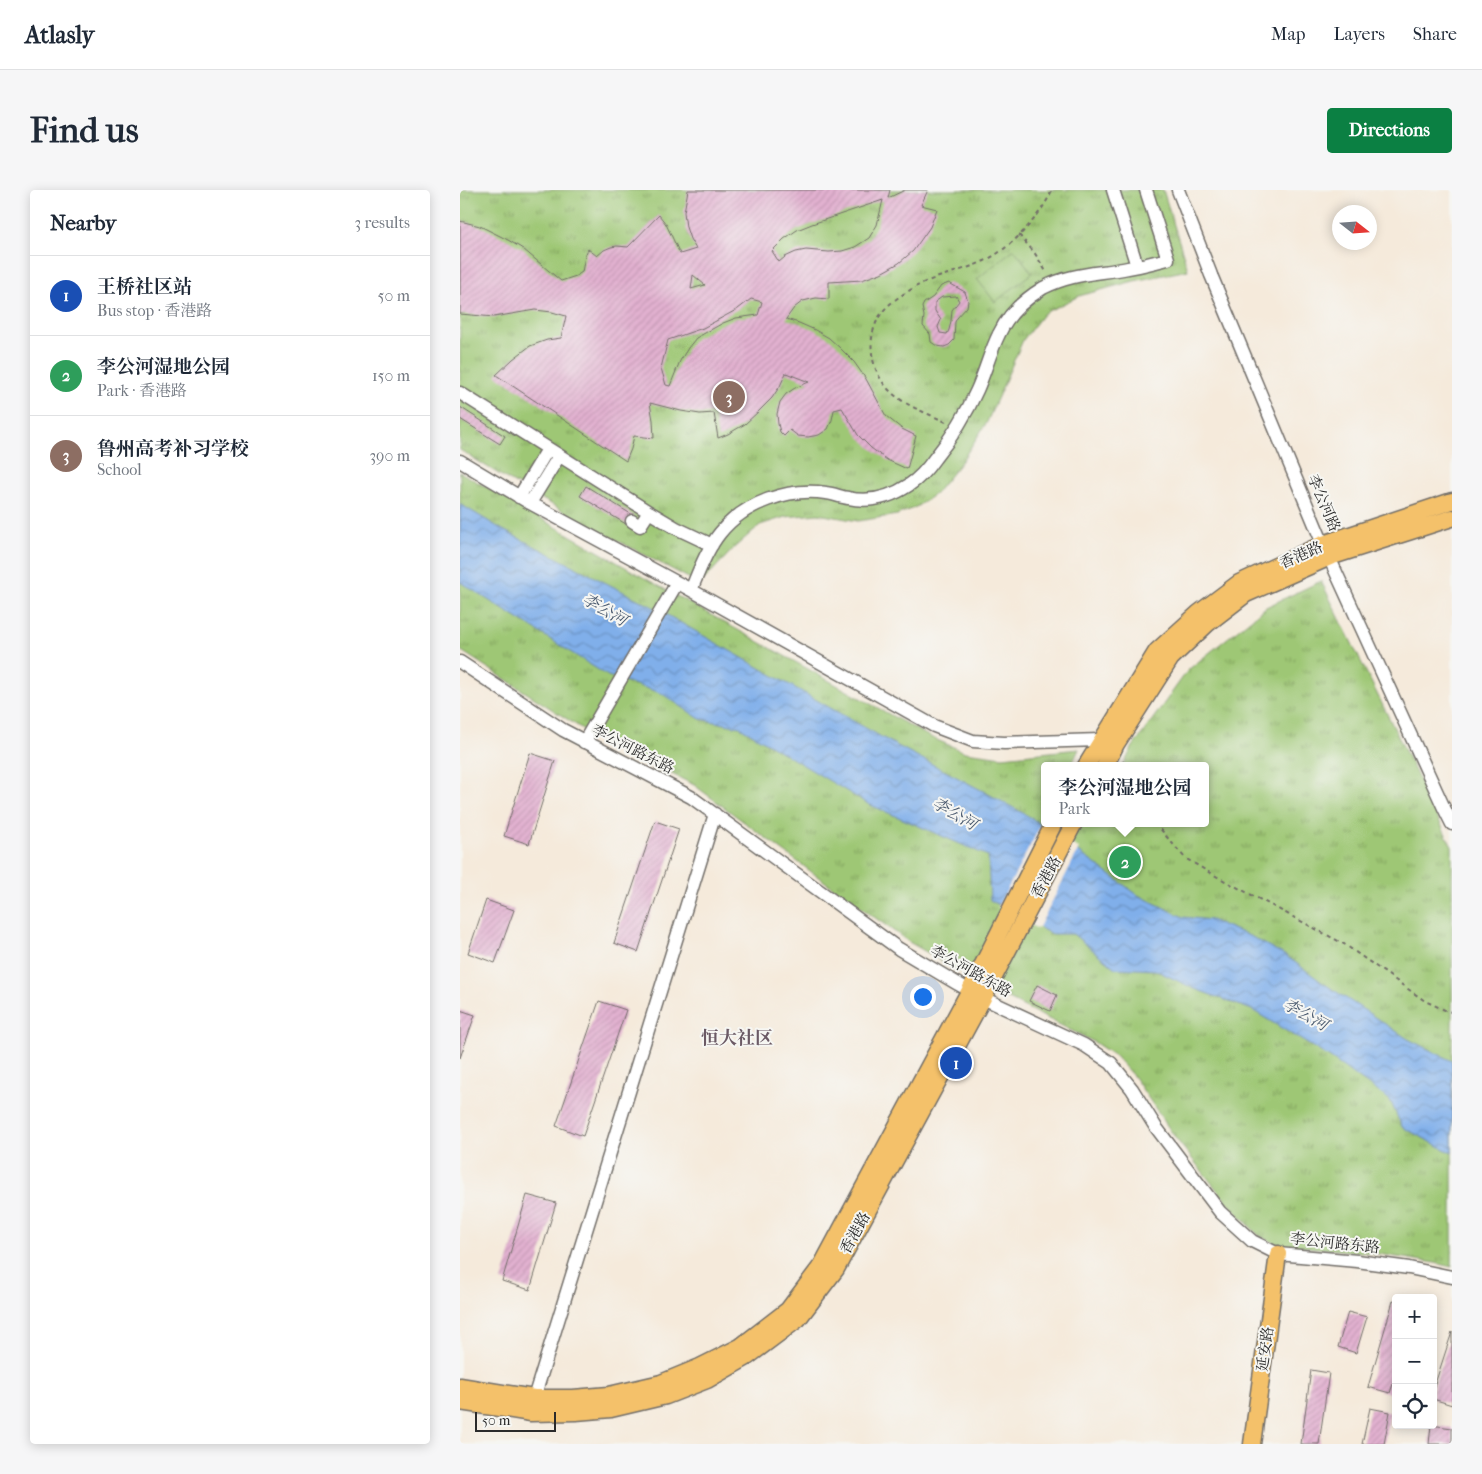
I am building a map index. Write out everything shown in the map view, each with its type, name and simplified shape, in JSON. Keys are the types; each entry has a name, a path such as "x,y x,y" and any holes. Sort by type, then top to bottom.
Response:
{"main road":[{"name":"香港路","path":"1088,762 1156,651 1199,613 1239,583 1452,502"},
{"name":"香港路","path":"1107,762 1116,744 1171,658 1206,624 1246,594 1326,551 1452,518"},
{"name":"香港路","path":"1001,947 1052,827"},
{"name":"香港路","path":"460,1402 532,1413 576,1412 611,1409 666,1396 707,1380 747,1357 798,1319 836,1269 1001,947 1072,827"},
{"name":"香港路","path":"460,1386 534,1398 573,1398 609,1395 660,1383 740,1348 788,1310 822,1265 976,994"},
{"name":"延安路","path":"1252,1444 1278,1254"}],"street":[{"path":"1114,190 1138,266"},
{"path":"691,590 712,545 721,532 752,506 796,493 816,492 850,499 867,500 883,498 897,493 912,483 925,470 958,428 978,389 999,333 1026,299 1052,284 1079,275 1138,266 1168,259 1146,190"},
{"name":"李公河路","path":"1178,190 1326,551 1452,824"},
{"path":"460,393 649,512 692,537 712,545"},
{"path":"524,500 548,449"},
{"path":"524,500 559,456"},
{"path":"460,461 524,500 691,590 934,726 973,741 1004,743 1100,740"},
{"path":"632,521 640,526 649,512"},
{"path":"584,742 677,583"},
{"name":"李公河路东路","path":"460,662 563,730 691,797 899,949 976,994 1084,1045 1111,1063 1132,1089 1155,1126 1220,1212 1252,1241 1278,1254 1357,1260 1452,1277"},
{"path":"534,1398 715,814"}],"path":[{"path":"958,428 902,401 889,390 878,375 873,362 874,329 881,314 890,304 905,294 939,277 987,260 1010,244 1041,210 1052,190"},
{"path":"1019,235 1040,261 1052,284"},
{"path":"1159,827 1185,858 1344,944 1425,1001 1452,1012"}],"green space":[{"path":"460,190 1163,190 1188,270 1134,281 1079,296 1044,313 1023,340 987,422 961,462 935,494 916,507 897,515 858,521 818,514 785,517 760,525 736,546 700,584 586,524 460,450"},
{"path":"1014,249 1032,273 995,302 977,279"},
{"path":"460,472 641,576 930,737 965,752 1003,757 1079,749 1073,762 1041,762 1041,827 1209,827 1209,762 1125,762 1132,748 1188,670 1266,607 1321,581 1452,847 1452,1267 1372,1253 1279,1245 1259,1236 1226,1201 1177,1140 1134,1077 1115,1056 1094,1042 1001,995 909,942 694,785 584,730 460,650"}],"water":[{"name":"李公河","path":"460,504 503,530 653,607 892,743 1030,817 1041,825 1041,827 1044,827 1138,895 1183,917 1211,920 1252,937 1288,957 1323,983 1408,1039 1452,1061 1452,1153 1402,1127 1390,1100 1329,1057 1252,1010 1195,989 1155,970 1115,968 1073,934 1051,934 990,900 988,856 868,804 740,727 700,719 661,693 608,676 460,582"}],"pier":[{"path":"1041,825 1041,827 1048,827 1079,849 1038,929 998,907"}],"building":[{"path":"688,190 890,190 888,198 905,190 928,190 921,205 937,209 930,227 913,251 899,263 881,273 862,280 829,282 829,299 816,298 803,301 794,308 786,319 815,330 829,338 854,362 866,379 886,416 902,429 916,436 907,469 887,460 871,448 858,435 842,408 834,410 828,429 819,435 798,436 790,430 784,436 780,432 778,424 777,414 780,402 786,394 809,382 786,373 772,398 759,411 745,424 718,438 714,413 700,414 650,403 654,438 634,436 626,461 496,375 530,346 547,340 561,338 566,316 535,310 494,317 460,314 460,221 480,226 508,240 523,249 561,281 582,272 588,249 597,256 611,247 628,247 659,215 666,224 680,254 696,249 686,227 684,212","holes":["883,200 877,225 869,238 855,247 829,252 806,250 796,252 779,262 772,251 797,230","693,275 705,285 691,289","751,299 762,302 758,315 736,318 696,338 680,361 670,386 666,385 661,368 668,340 703,328 738,309"]},
{"path":"949,283 965,292 968,301 967,307 955,322 954,340 944,347 937,346 931,342 930,334 923,326 924,316 922,307 941,286","holes":["956,296 959,301 952,310 947,334 940,333 938,327 941,320 935,311 935,302 942,297"]},
{"path":"460,407 505,436 500,444 460,419"},
{"path":"586,486 634,516 629,526 580,496"},
{"path":"530,753 555,761 529,844 504,836"},
{"path":"655,821 679,829 638,952 614,943"},
{"path":"486,900 514,910 495,963 468,953"},
{"path":"1037,985 1057,995 1050,1011 1029,1001"},
{"path":"599,1001 626,1010 583,1136 556,1126"},
{"path":"460,1010 475,1015 460,1058"},
{"path":"527,1195 556,1203 530,1290 502,1281"},
{"path":"1392,1304 1392,1387 1390,1393 1368,1387"},
{"path":"1348,1312 1367,1317 1356,1353 1338,1347"},
{"path":"1452,1332 1452,1405 1437,1400 1437,1378"},
{"path":"1311,1370 1329,1373 1319,1444 1301,1444"},
{"path":"1370,1408 1390,1412 1384,1444 1362,1444"},
{"path":"1437,1426 1452,1428 1452,1444 1429,1444 1431,1429 1437,1429"}],"place":[{"name":"鲁州高考补习学校","path":"729,397"},
{"name":"李公河湿地公园","path":"1125,862"},
{"name":"王桥社区站","path":"956,1063"}],"district":[{"name":"恒大社区","path":"737,1038"}]}
